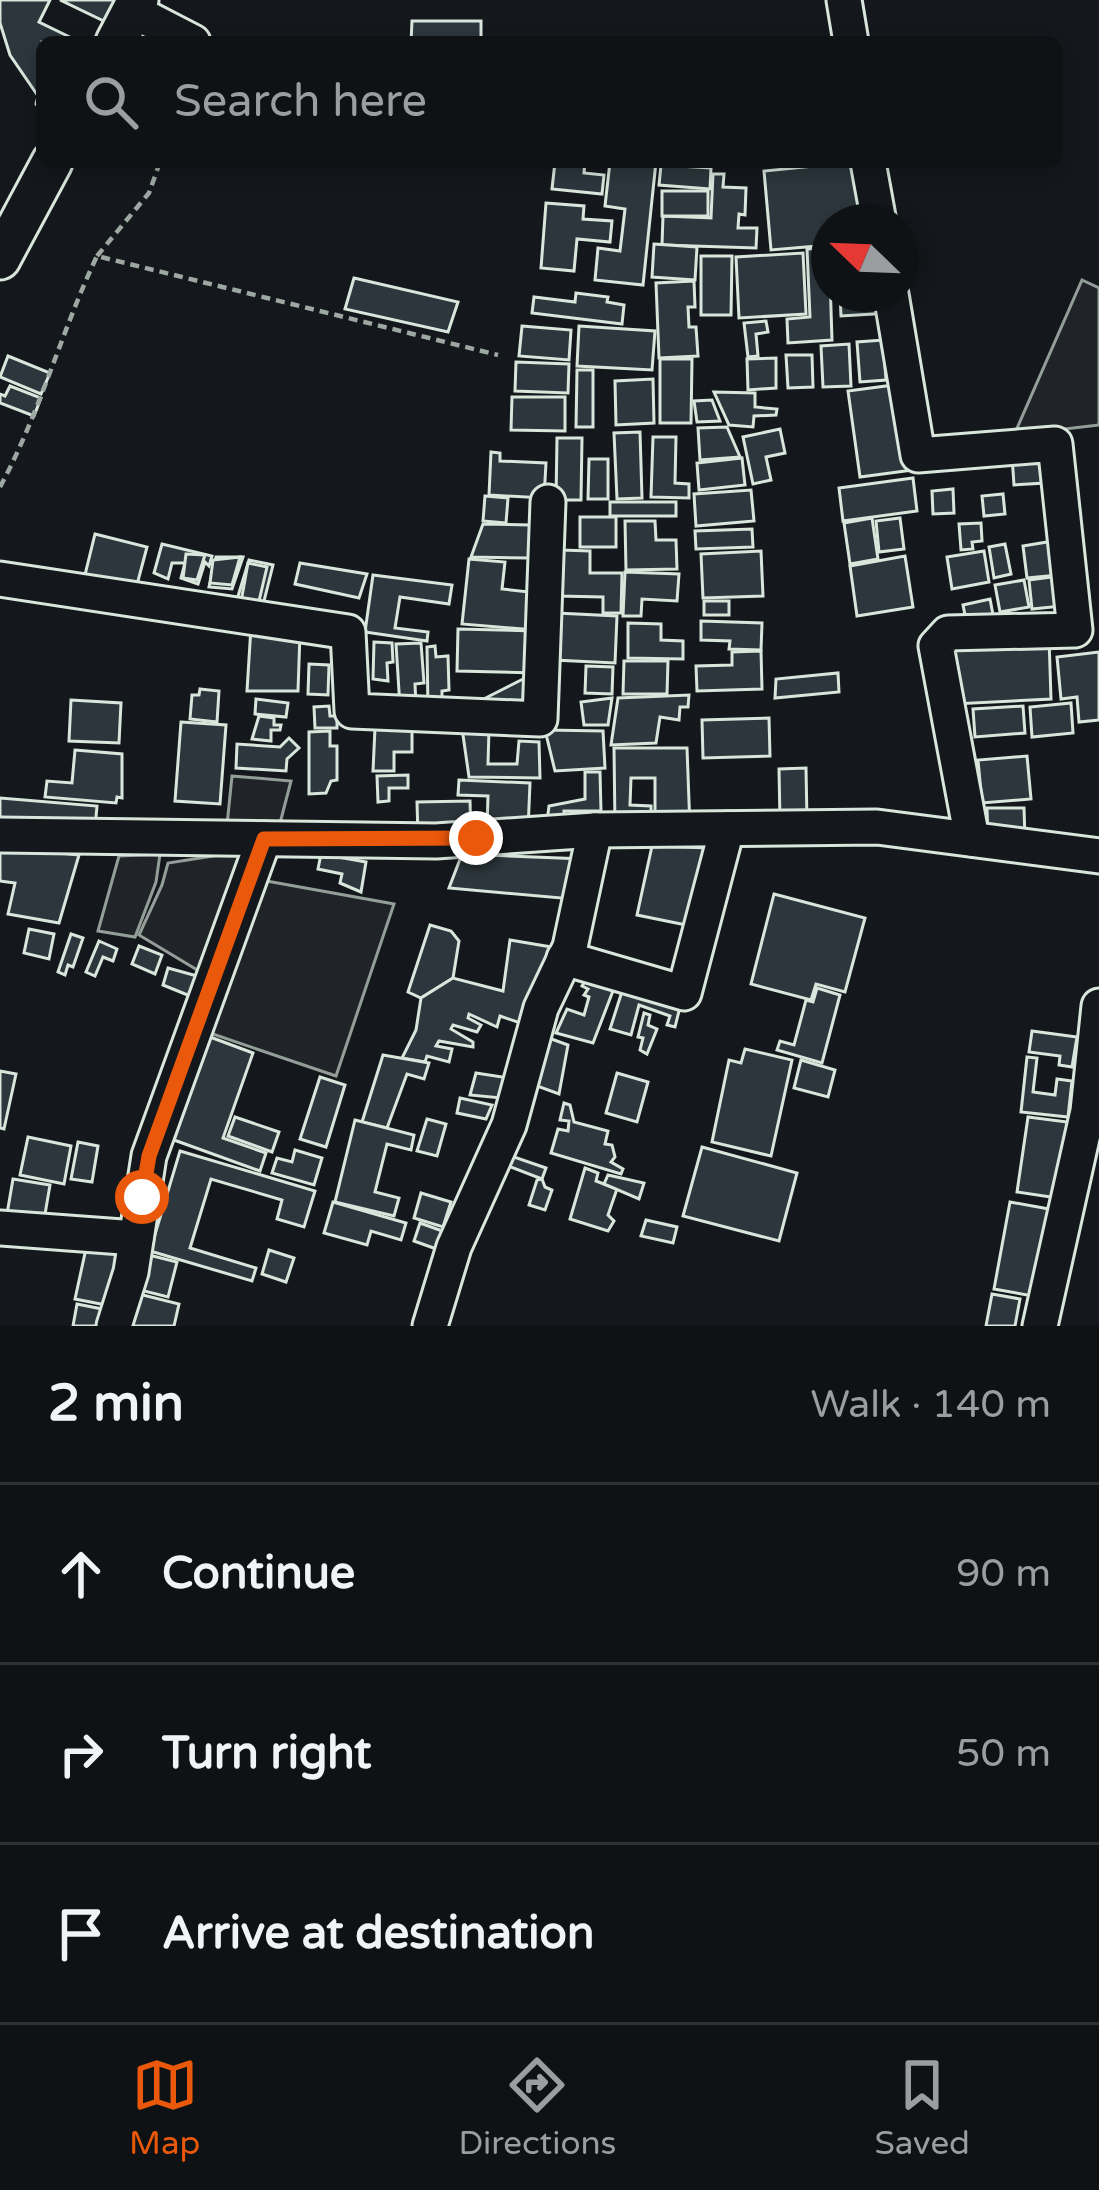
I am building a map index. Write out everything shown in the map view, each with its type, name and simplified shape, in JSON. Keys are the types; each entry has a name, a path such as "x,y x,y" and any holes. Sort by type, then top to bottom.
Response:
{"main road":[{"path":"0,259 49,168"}],"street":[{"path":"844,0 850,36"},
{"path":"129,18 177,36"},
{"path":"869,168 875,204"},
{"path":"894,312 918,455 1055,444 1075,630 948,633 936,646 972,839"},
{"path":"0,579 348,632 352,711 540,719 548,502"},
{"path":"0,835 436,841 595,830 877,827 1099,856"},
{"path":"564,958 684,994 727,829"},
{"path":"430,1326 454,1246 509,1125 541,1008 564,958 595,830"},
{"path":"114,1326 130,1272 149,1156 264,839"},
{"path":"1040,1326 1088,1111 1099,1006"},
{"path":"0,1228 136,1238"}],"path":[{"path":"0,488 26,439 97,256 149,193 158,168"},
{"path":"97,256 499,355"}],"shaded area":[{"path":"1082,280 1099,288 1099,425 1014,435"},
{"path":"232,776 291,781 278,831 227,825"},
{"path":"245,851 199,971 139,935 168,863"},
{"path":"160,854 156,882 135,937 98,931 119,856"},
{"path":"261,880 394,904 336,1076 204,1031"}],"building":[{"path":"0,0 50,0 39,22 68,36 36,36 36,93 10,55 0,23"},
{"path":"60,0 121,0 110,24"},
{"path":"412,21 481,21 481,36 411,36"},
{"path":"554,168 584,168 584,173 604,175 602,194 552,189"},
{"path":"609,168 655,168 643,285 595,280 598,248 620,251 625,209 605,206"},
{"path":"661,168 711,168 710,189 659,185"},
{"path":"856,168 865,204 811,204 811,247 771,250 764,171"},
{"path":"713,174 724,174 723,187 746,188 745,215 739,214 738,228 757,228 756,248 662,245 663,216 711,218"},
{"path":"662,191 708,191 708,216 662,216"},
{"path":"546,203 584,206 583,219 612,221 610,242 577,239 574,271 541,268"},
{"path":"654,244 697,247 695,280 652,277"},
{"path":"807,249 811,249 811,312 831,312 832,340 788,343 787,319 810,317"},
{"path":"803,253 806,314 739,318 736,257"},
{"path":"701,256 732,256 731,315 701,315"},
{"path":"354,278 458,302 448,332 345,309"},
{"path":"694,281 695,307 688,307 689,327 696,327 698,356 659,358 656,283"},
{"path":"576,293 608,297 607,302 624,305 622,324 532,313 534,297 575,302"},
{"path":"841,312 890,312 890,313 841,316"},
{"path":"766,321 768,332 756,334 758,356 748,357 744,323"},
{"path":"522,326 571,330 569,360 519,356"},
{"path":"579,326 655,331 652,370 577,366"},
{"path":"883,340 886,380 860,382 857,342"},
{"path":"849,344 851,386 823,387 821,346"},
{"path":"786,355 812,355 813,387 788,388"},
{"path":"8,356 50,373 41,394 0,377"},
{"path":"776,358 776,388 748,390 747,359"},
{"path":"660,359 692,359 691,423 660,423"},
{"path":"516,362 569,364 568,393 515,391"},
{"path":"577,370 593,370 593,427 576,427"},
{"path":"653,379 654,423 616,425 615,381"},
{"path":"901,384 913,470 860,477 848,391"},
{"path":"10,386 41,398 34,416 0,403 0,394 5,396"},
{"path":"714,392 755,393 755,407 777,409 776,415 754,416 753,427 729,425"},
{"path":"512,397 565,397 565,431 511,430"},
{"path":"712,400 720,421 697,422 694,401"},
{"path":"727,427 740,457 700,460 698,428"},
{"path":"780,429 785,453 766,457 771,480 753,484 743,437"},
{"path":"640,432 642,498 617,499 614,433"},
{"path":"653,437 676,437 675,483 689,484 689,498 651,497"},
{"path":"557,438 582,438 581,500 556,500"},
{"path":"491,452 500,453 500,461 546,463 544,498 489,495"},
{"path":"1043,454 1045,483 1014,485 1012,456"},
{"path":"742,458 745,485 699,490 697,463"},
{"path":"589,459 608,459 608,499 588,499"},
{"path":"913,478 917,511 843,521 839,488"},
{"path":"953,489 954,513 933,514 932,491"},
{"path":"751,490 754,521 696,526 694,494"},
{"path":"1003,494 1005,514 984,516 982,496"},
{"path":"485,496 508,498 506,523 483,521"},
{"path":"610,502 676,502 676,516 610,516"},
{"path":"580,517 616,517 616,547 580,547"},
{"path":"872,518 878,559 850,564 844,523"},
{"path":"900,518 904,549 879,552 876,521"},
{"path":"625,521 655,521 656,540 676,540 677,569 626,570"},
{"path":"981,523 982,541 972,542 973,549 961,550 959,524"},
{"path":"483,524 530,525 529,558 471,557"},
{"path":"752,529 753,547 696,549 695,531"},
{"path":"95,534 147,547 134,596 83,583"},
{"path":"1053,541 1058,575 1027,578 1023,546"},
{"path":"162,544 212,556 198,584 181,578 185,563 172,563 168,579 154,573"},
{"path":"1005,544 1011,574 994,578 989,547"},
{"path":"560,550 590,551 590,573 622,573 621,613 603,613 603,597 558,596"},
{"path":"761,551 763,596 703,598 701,554"},
{"path":"984,551 989,582 952,589 947,557"},
{"path":"186,554 205,555 197,580 183,578"},
{"path":"905,556 913,607 857,616 850,566"},
{"path":"216,557 243,557 232,589 209,587"},
{"path":"240,557 232,585 210,583 213,560"},
{"path":"469,559 505,562 502,589 539,593 535,630 462,624"},
{"path":"249,560 273,565 261,613 235,606"},
{"path":"248,563 267,567 255,618 239,613"},
{"path":"300,563 367,574 359,598 295,584"},
{"path":"625,572 679,574 677,601 642,599 641,616 623,616"},
{"path":"373,575 452,585 449,604 400,597 395,628 428,632 427,641 365,632"},
{"path":"1059,576 1062,606 1032,609 1029,580"},
{"path":"1024,580 1029,607 1000,612 995,585"},
{"path":"990,599 995,625 968,630 963,605"},
{"path":"704,601 729,601 729,615 704,615"},
{"path":"556,613 617,616 615,663 554,660"},
{"path":"701,621 762,623 761,650 729,649 730,641 701,640"},
{"path":"628,623 661,624 661,640 683,641 683,659 628,658"},
{"path":"251,627 300,633 298,691 247,691"},
{"path":"458,629 536,631 535,673 457,671"},
{"path":"1049,638 1051,699 954,704 951,643"},
{"path":"374,642 392,643 388,681 373,679"},
{"path":"421,643 424,683 415,684 416,706 400,707 396,644"},
{"path":"435,646 436,657 448,656 449,690 442,691 442,709 428,709 427,647"},
{"path":"761,651 762,689 697,691 696,666 732,665 732,652"},
{"path":"1099,652 1099,720 1079,722 1077,697 1061,699 1057,657"},
{"path":"624,661 668,661 667,694 623,694"},
{"path":"309,664 329,665 328,695 308,694"},
{"path":"586,666 613,667 612,694 585,693"},
{"path":"535,673 532,711 462,710"},
{"path":"838,673 839,692 775,698 776,679"},
{"path":"200,689 219,691 217,722 190,719 192,695 199,695"},
{"path":"689,695 688,707 680,707 679,720 660,717 656,743 611,745 618,698"},
{"path":"612,698 608,725 584,725 581,702"},
{"path":"256,699 288,703 286,717 255,714"},
{"path":"71,700 121,703 119,743 69,741"},
{"path":"1071,703 1073,733 1032,737 1030,707"},
{"path":"329,706 330,716 337,716 337,728 315,728 314,707"},
{"path":"1023,706 1025,733 975,737 973,709"},
{"path":"259,716 274,718 274,725 281,725 280,730 271,730 271,741 252,739"},
{"path":"769,718 770,756 703,758 702,720"},
{"path":"181,722 226,725 220,804 175,801"},
{"path":"375,728 412,729 412,752 394,752 394,771 373,771"},
{"path":"462,728 489,729 488,764 517,764 519,741 539,742 540,778 469,777"},
{"path":"545,730 603,731 605,768 555,771"},
{"path":"330,731 330,746 337,746 337,780 331,781 326,793 309,794 309,732"},
{"path":"289,738 299,748 287,759 286,771 236,768 237,744 280,747"},
{"path":"614,748 687,748 690,828 655,829 655,778 631,778 630,805 651,806 651,827 615,826"},
{"path":"75,750 122,754 122,798 117,797 116,803 45,797 47,781 72,783"},
{"path":"1027,756 1031,799 982,803 978,760"},
{"path":"806,768 807,821 780,821 779,769"},
{"path":"585,772 600,772 601,811 564,811 566,829 547,822 549,806 585,799"},
{"path":"408,775 408,788 389,788 389,801 378,802 377,776"},
{"path":"459,780 530,783 528,830 487,828 488,796 458,795"},
{"path":"0,798 97,806 95,828 0,820"},
{"path":"470,801 471,834 418,836 417,802"},
{"path":"987,808 1024,808 1025,839 988,840"},
{"path":"652,846 710,848 686,925 637,915"},
{"path":"0,847 79,855 59,923 8,914 15,883 0,881"},
{"path":"321,854 366,862 361,892 340,883 342,874 318,869"},
{"path":"462,854 584,859 572,899 449,888"},
{"path":"774,894 865,918 845,992 816,984 811,1000 751,984"},
{"path":"430,925 451,931 459,941 453,978 421,998 408,992"},
{"path":"29,929 54,934 49,959 24,953"},
{"path":"71,934 83,938 73,967 68,965 65,975 58,972"},
{"path":"510,940 563,949 523,1024 500,1016 497,1027 469,1014 468,1018 481,1025 477,1032 453,1025 451,1029 473,1042 473,1047 439,1041 436,1046 452,1049 449,1062 427,1056 425,1062 402,1058 416,1030 421,998 453,978 503,991"},
{"path":"99,941 117,949 113,961 103,957 95,976 86,972"},
{"path":"139,946 162,955 155,974 132,964"},
{"path":"168,968 208,979 204,989 193,986 190,996 163,985"},
{"path":"589,975 616,983 593,1043 556,1033 567,1009 584,1015 589,997 582,986"},
{"path":"626,979 681,1003 675,1027 667,1025 670,1016 639,1005 631,1035 610,1029"},
{"path":"817,988 840,995 822,1063 777,1050 780,1041 794,1045 806,1000 813,1002"},
{"path":"644,1013 650,1015 648,1025 657,1029 647,1054 640,1050 643,1038 638,1037"},
{"path":"1032,1031 1077,1037 1072,1067 1059,1065 1060,1056 1029,1052"},
{"path":"210,1037 253,1053 223,1138 266,1153 260,1171 174,1140"},
{"path":"546,1037 568,1045 559,1094 526,1082"},
{"path":"745,1049 792,1060 771,1156 712,1142 729,1060 741,1063"},
{"path":"383,1055 429,1063 424,1079 407,1074 387,1128 362,1122"},
{"path":"1027,1057 1037,1058 1033,1092 1055,1095 1057,1079 1072,1081 1068,1117 1021,1112"},
{"path":"801,1060 835,1070 828,1097 794,1088"},
{"path":"0,1071 16,1074 4,1129 0,1128"},
{"path":"476,1073 509,1078 501,1098 470,1095"},
{"path":"617,1073 648,1082 637,1122 606,1113"},
{"path":"320,1077 345,1085 326,1147 300,1139"},
{"path":"460,1098 492,1105 486,1119 457,1113"},
{"path":"564,1103 570,1105 574,1122 608,1131 605,1144 612,1145 615,1157 611,1162 623,1169 621,1174 551,1153 558,1129 568,1131 569,1121 560,1120"},
{"path":"235,1117 279,1132 272,1152 228,1136"},
{"path":"1028,1117 1075,1123 1064,1199 1017,1192"},
{"path":"427,1119 446,1124 437,1156 417,1151"},
{"path":"355,1120 414,1135 411,1150 387,1144 375,1192 399,1198 394,1216 335,1202"},
{"path":"28,1137 71,1146 64,1184 20,1175"},
{"path":"78,1142 98,1146 92,1182 71,1179"},
{"path":"702,1147 797,1173 779,1241 683,1216"},
{"path":"295,1150 322,1158 314,1185 272,1173 277,1158 292,1162"},
{"path":"180,1151 315,1191 304,1227 277,1219 282,1200 211,1179 190,1248 256,1268 252,1281 150,1251"},
{"path":"508,1155 546,1168 542,1179 508,1166"},
{"path":"585,1168 598,1173 596,1181 617,1189 608,1215 614,1221 608,1231 570,1219"},
{"path":"608,1175 644,1183 639,1199 604,1184"},
{"path":"13,1179 50,1185 44,1220 7,1214"},
{"path":"542,1179 552,1190 545,1210 529,1205 537,1180"},
{"path":"421,1193 451,1202 443,1227 414,1218"},
{"path":"333,1202 406,1223 401,1240 371,1231 367,1245 324,1233"},
{"path":"1010,1202 1060,1211 1044,1298 994,1289"},
{"path":"646,1220 677,1227 673,1243 641,1236"},
{"path":"420,1223 448,1233 442,1251 414,1241"},
{"path":"87,1244 127,1253 116,1307 75,1299"},
{"path":"269,1250 294,1258 286,1282 262,1274"},
{"path":"145,1254 177,1262 168,1297 136,1289"},
{"path":"139,1294 179,1304 174,1326 131,1326"},
{"path":"992,1294 1020,1299 1015,1326 986,1326"},
{"path":"77,1304 112,1311 108,1326 73,1326"}],"route":[{"path":"142,1197 149,1156 264,839 476,838"}]}
